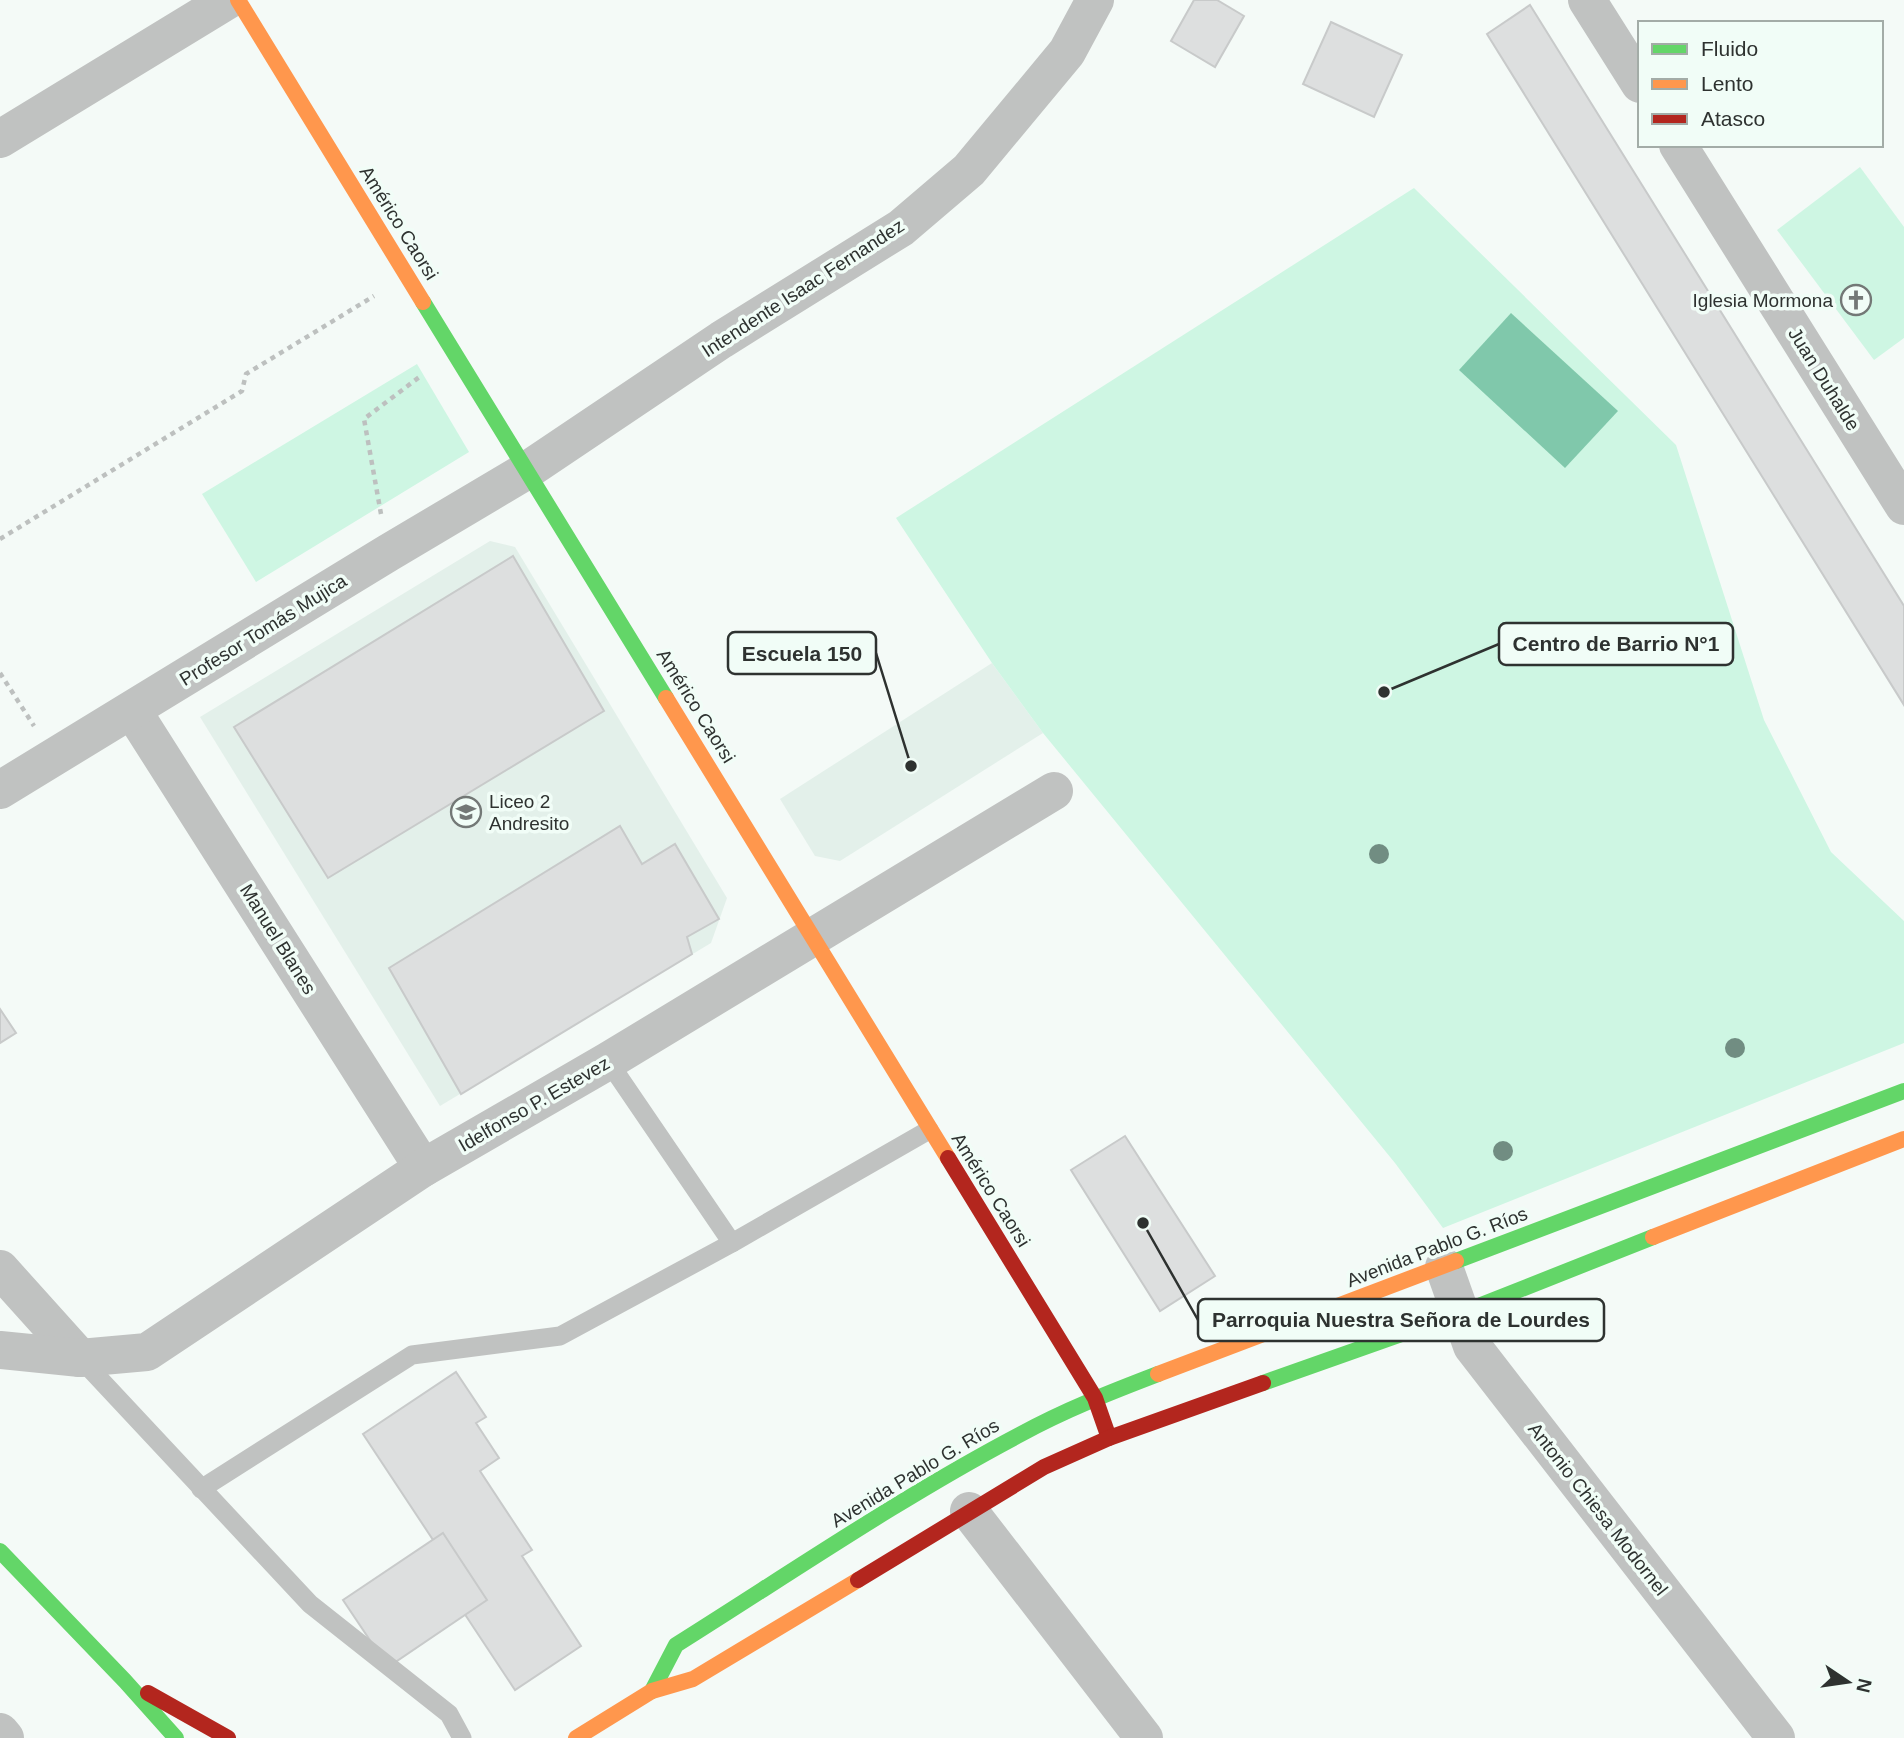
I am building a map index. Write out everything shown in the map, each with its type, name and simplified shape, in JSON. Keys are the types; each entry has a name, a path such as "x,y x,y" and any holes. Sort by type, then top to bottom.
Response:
{"main road":[{"name":"Américo Caorsi","path":"238,0 815,937 929,1130 1096,1398 1110,1438"},
{"name":"Avenida Pablo G. Ríos","path":"652,1691 676,1645 952,1472 1023,1433 1096,1398 1904,1091"},
{"path":"576,1738 652,1691 693,1679 1044,1467 1110,1438 1461,1313 1904,1139"},
{"path":"0,1551 176,1738"},
{"path":"125,1681 142,1727"},
{"path":"125,1681 228,1738"}],"street":[{"path":"0,139 228,0"},
{"name":"Intendente Isaac Fernandez","path":"526,471 720,340 901,228 969,170 1067,52 1095,0"},
{"path":"1587,0 1638,81"},
{"name":"Juan Duhalde","path":"1679,147 1904,506"},
{"name":"Profesor Tomás Mujica","path":"0,790 526,471"},
{"name":"Manuel Blanes","path":"132,710 423,1168"},
{"name":"Idelfonso P. Estevez","path":"0,1350 80,1358 146,1352 423,1168 608,1061 1054,791"},
{"name":"Antonio Chiesa Modornel","path":"1444,1267 1472,1346 1776,1738"},
{"path":"0,1269 80,1358"},
{"path":"970,1510 1144,1738"},
{"path":"0,1731 5,1738"}],"lane":[{"path":"608,1061 732,1242"},
{"path":"201,1489 412,1354 560,1336 929,1130"},
{"path":"80,1358 310,1604 449,1714 462,1738"}],"path":[{"path":"0,539 242,391 246,374 407,276"},
{"path":"388,553 364,419 454,351"},
{"path":"0,673 53,756"}],"shaded area":[{"name":"Iglesia Mormona","path":"1860,167 1904,227 1904,338 1874,360 1777,230"},
{"path":"1414,188 1676,445 1764,720 1831,852 1904,921 1904,1043 1443,1228 1395,1163 1043,733 992,663 896,518"},
{"path":"1511,313 1618,411 1565,468 1459,370"},
{"path":"417,364 469,452 256,582 202,494"},
{"name":"Liceo 2 Andresito","path":"490,541 515,547 727,898 711,943 440,1106 200,717"},
{"path":"992,663 1043,733 840,861 815,856 780,799"}],"building":[{"path":"1194,0 1217,0 1244,16 1215,67 1171,41"},
{"path":"1530,5 1904,606 1904,705 1487,34"},
{"path":"1331,22 1402,55 1374,117 1303,84"},
{"path":"513,556 604,711 328,878 234,727"},
{"path":"620,826 642,864 675,844 719,919 687,937 692,954 461,1094 389,968"},
{"path":"0,1009 16,1033 0,1043"},
{"path":"1125,1136 1215,1276 1160,1311 1071,1170"},
{"path":"456,1372 486,1417 476,1423 499,1458 480,1471 532,1550 522,1556 581,1646 515,1690 429,1560 441,1552 363,1434"},
{"path":"443,1533 487,1600 388,1667 343,1600"}],"traffic: fast":[{"path":"423,302 666,698"},
{"path":"1456,1261 1904,1091"},
{"path":"1263,1383 1461,1313 1653,1237"},
{"path":"652,1691 676,1645 847,1536 933,1483 1038,1425 1158,1374"},
{"path":"0,1551 176,1738"}],"traffic: slow":[{"path":"238,0 423,302"},
{"path":"666,698 948,1158"},
{"path":"1653,1237 1904,1139"},
{"path":"1158,1374 1456,1261"},
{"path":"576,1738 652,1691 693,1679 858,1580"}],"traffic: jam":[{"path":"948,1158 1095,1398 1109,1438"},
{"path":"858,1580 1044,1467 1109,1438 1263,1383"},
{"path":"148,1693 228,1738"}],"place":[{"name":"Iglesia Mormona","path":"1856,300"},
{"name":"Centro de Barrio N°1","path":"1384,692"},
{"name":"Escuela 150","path":"911,766"},
{"name":"Liceo 2 Andresito","path":"466,812"},
{"name":"Parroquia Nuestra Señora de Lourdes","path":"1143,1223"}]}
